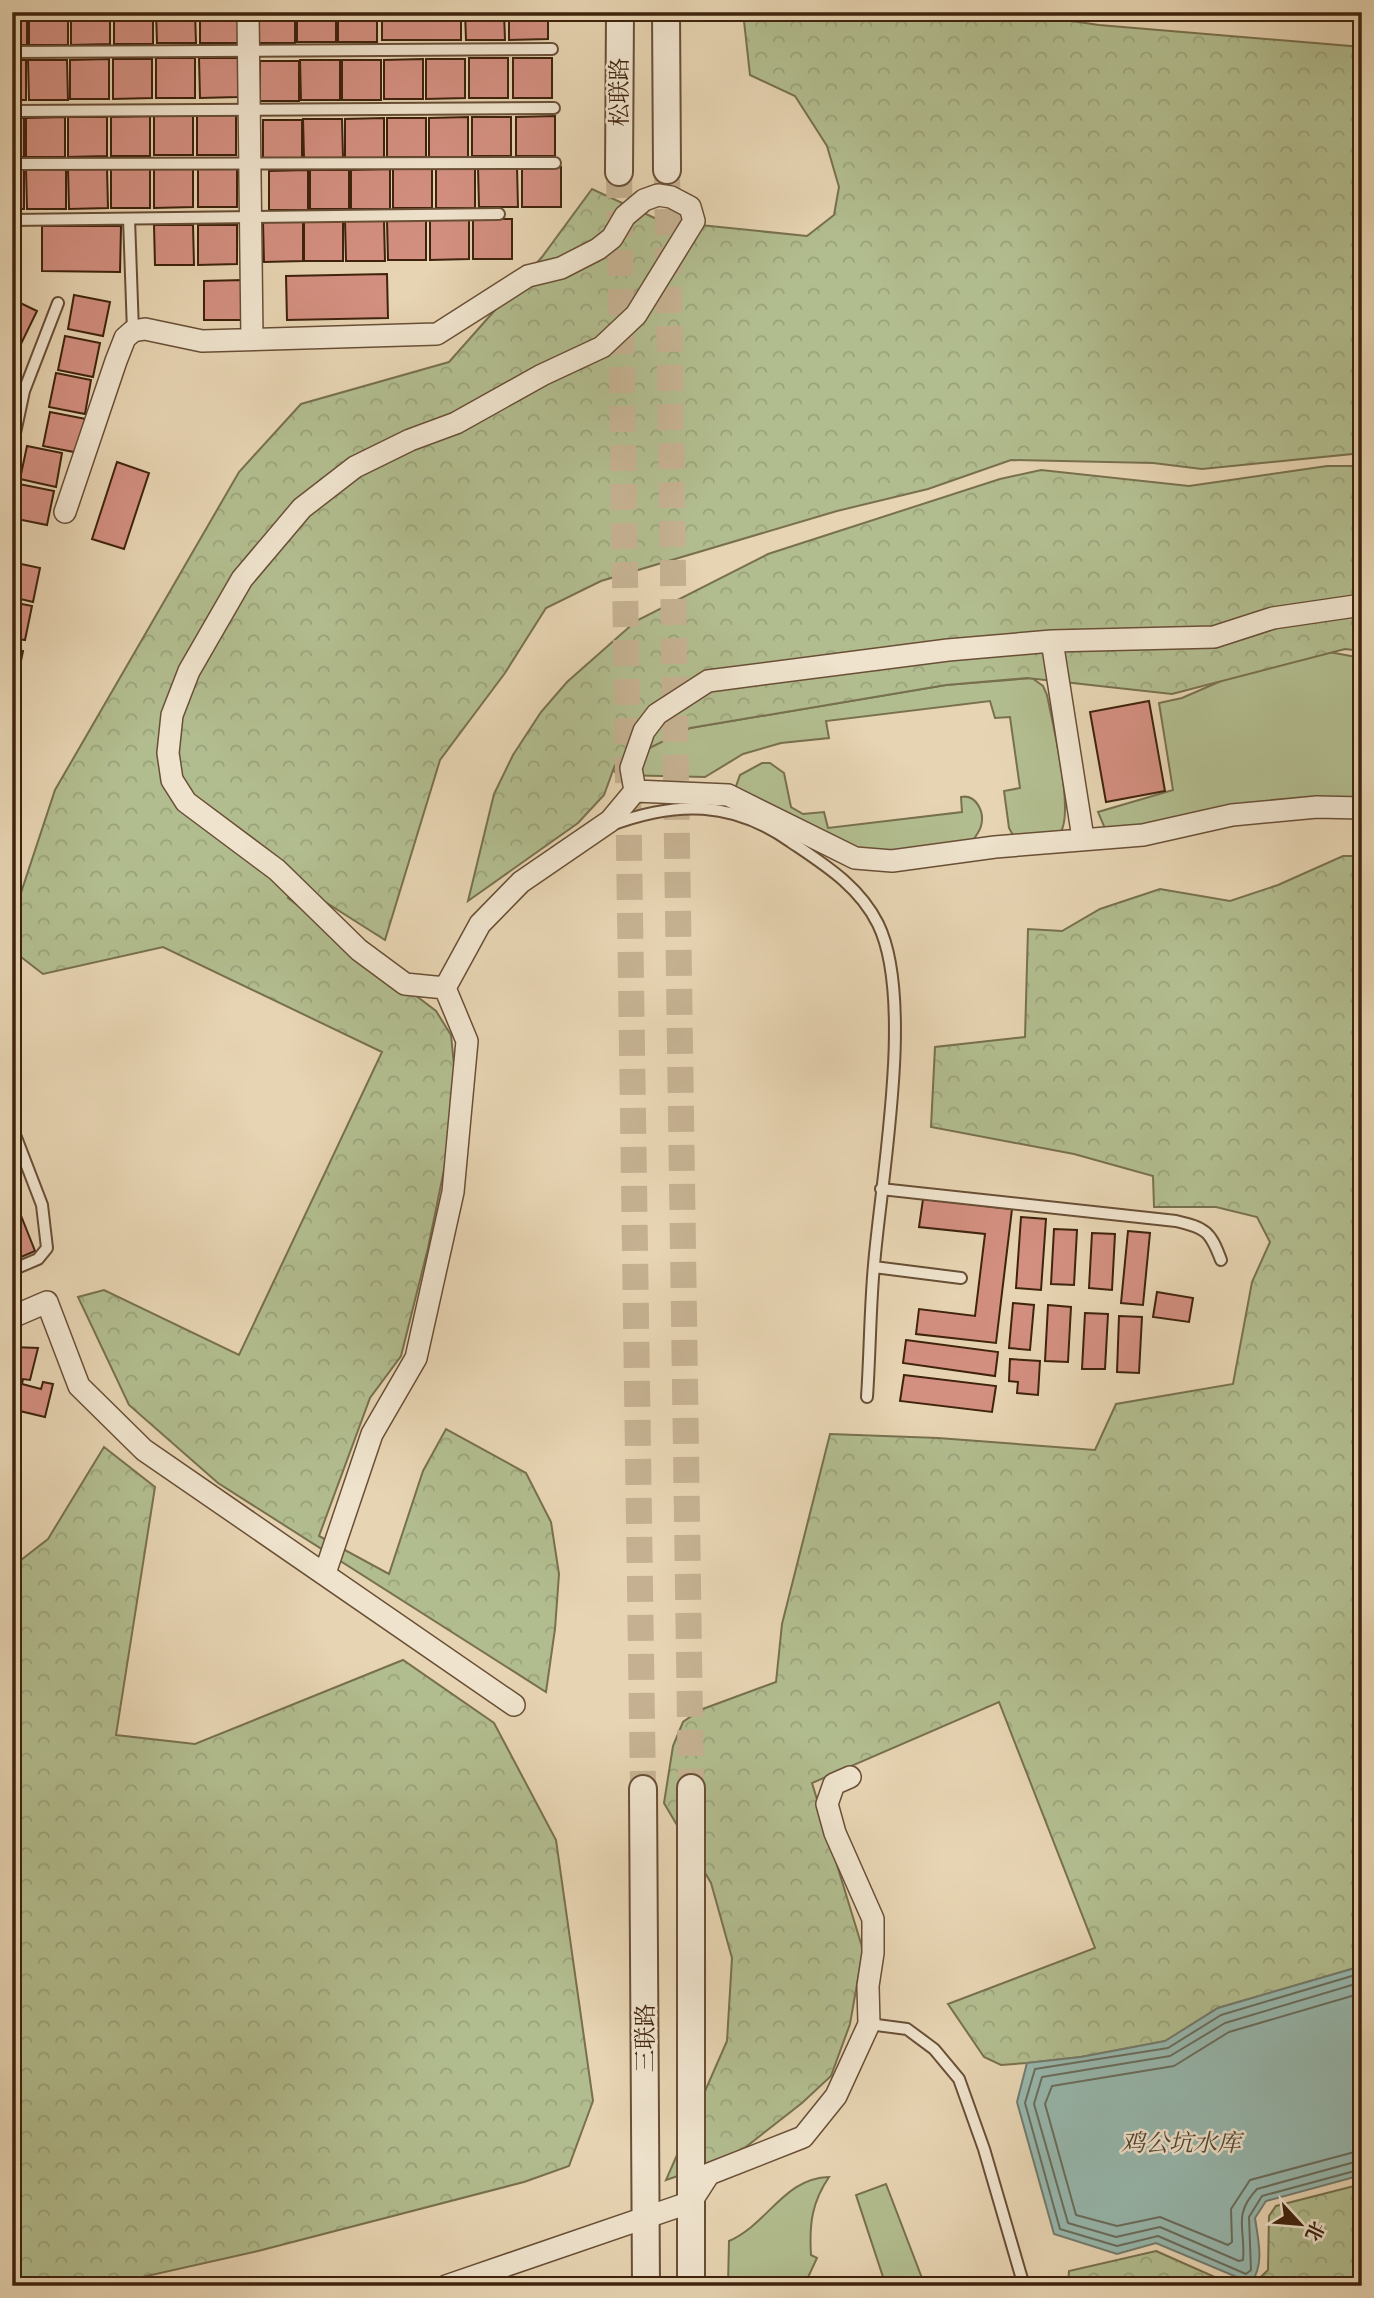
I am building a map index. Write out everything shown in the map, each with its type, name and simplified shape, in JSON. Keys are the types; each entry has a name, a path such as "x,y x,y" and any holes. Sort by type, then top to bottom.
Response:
{"street":[{"path":"248,12 252,339"},
{"name":"松联路","path":"619,172 620,12"},
{"name":"松联路","path":"666,12 667,170"},
{"path":"65,512 116,361 125,338 133,331 145,329 202,341 438,334 528,276 561,268 598,249 612,238 625,216 644,200 658,195 671,197 690,207 694,220 660,280 636,315 602,347 542,375 456,423 410,440 355,467 302,508 242,579 189,671 172,715 168,753 172,780 186,802 277,870 359,950 405,984 445,988"},
{"path":"635,791 631,768 644,731 657,714 708,681 948,650 1052,641 1214,637 1273,618 1362,606"},
{"path":"1052,641 1083,838"},
{"path":"445,988 480,924 521,882 598,830 635,791 728,795 855,858 874,860 912,860 1083,838 1143,835 1232,815 1317,807 1362,808"},
{"path":"325,1573 372,1434 416,1358 453,1192 467,1041 445,988"},
{"path":"12,1317 47,1302 79,1386 144,1450 514,1705"},
{"path":"446,2286 691,2202 709,2174 803,2137 836,2096 869,2024 868,1986 873,1953 873,1919 835,1833 827,1804 834,1784 850,1777"},
{"path":"691,1788 691,2286"},
{"name":"三联路","path":"643,1789 646,2286"}],"lane":[{"path":"12,52 552,49"},
{"path":"12,111 554,108"},
{"path":"12,163 555,163"},
{"path":"12,220 499,214"},
{"path":"129,219 133,331"},
{"path":"12,447 24,391 58,303"},
{"path":"598,830 643,813 670,807 703,807 777,832 856,890 878,923 891,956 895,993 892,1068 874,1267 867,1397"},
{"path":"12,1127 42,1205 47,1248 38,1259 12,1270"},
{"path":"881,1189 1188,1224 1201,1227 1212,1237 1221,1260"},
{"path":"874,1267 961,1278"},
{"path":"869,2024 907,2029 934,2049 959,2079 984,2149 1024,2286"}],"green space":[{"path":"743,12 1010,12 1099,25 1362,47 1362,453 1202,469 1153,463 1011,460 928,489 837,511 601,581 546,608 505,673 440,760 385,940 300,886 288,898 436,1011 451,1035 455,1075 452,1131 428,1248 401,1356 370,1398 319,1536 389,1574 423,1471 446,1429 526,1473 551,1522 559,1574 546,1692 218,1483 129,1405 78,1297 104,1290 239,1355 382,1052 163,947 43,974 12,950 12,920 55,790 239,472 301,404 449,362 542,257 592,189 661,221 807,236 834,215 839,187 827,146 795,96 750,75"},
{"path":"1327,466 1362,466 1362,651 1345,649 1172,694 1027,678 946,685 690,728 615,765 604,795 578,823 468,901 494,794 513,755 541,712 567,682 636,621 768,554 1000,479 1041,470 1189,486"},
{"path":"1329,652 1362,658 1362,803 1106,831 1098,812 1173,790 1159,703 1182,698 1244,671"},
{"path":"1032,678 1043,686 1047,695 1057,746 1065,809 1064,824 1059,834 1014,837 1009,828 1004,791 1020,788 1010,717 995,718 990,701 826,721 829,738 781,743 743,754 705,777 618,775 613,770 614,766 636,753 690,728 946,685"},
{"path":"762,763 770,763 784,773 791,807 803,814 824,812 828,828 962,812 961,797 975,801 982,821 972,842 888,855 853,849 735,789 740,775"},
{"path":"1343,856 1362,856 1362,1966 1218,2008 1166,2041 1081,2057 1027,2063 1001,2065 984,2057 948,2004 1095,1948 999,1702 812,1783 863,1950 850,2024 831,2076 802,2103 733,2157 666,2180 727,2041 732,1958 711,1883 664,1803 673,1746 683,1722 700,1710 776,1682 782,1624 830,1434 938,1438 1095,1450 1116,1404 1233,1384 1252,1282 1270,1242 1257,1217 1216,1207 1154,1207 1153,1176 1074,1154 931,1127 935,1047 1025,1037 1028,929 1062,931 1100,909 1160,889 1230,901 1278,885"},
{"path":"104,1447 155,1487 116,1735 195,1744 403,1660 494,1723 556,1840 593,2101 569,2166 524,2182 258,2251 120,2282 119,2286 12,2286 12,1567 48,1539"},
{"path":"829,2177 813,2214 811,2255 817,2258 804,2286 728,2286 729,2241 755,2224 800,2185 813,2179"},
{"path":"886,2184 925,2286 886,2286 856,2195"},
{"path":"1362,2184 1362,2286 1251,2286 1268,2270 1269,2216 1276,2206"},
{"path":"1156,2251 1235,2286 1068,2286 1069,2271"}],"water":[{"name":"鸡公坑水库","path":"1362,1966 1362,2175 1266,2201 1255,2218 1259,2260 1251,2283 1156,2243 1117,2254 1054,2234 1017,2102 1027,2063 1081,2057 1165,2041 1218,2008"}],"building":[{"path":"12,12 27,12 27,45 12,45"},
{"path":"29,12 68,12 68,45 29,45"},
{"path":"71,12 110,12 110,44 71,45"},
{"path":"114,12 153,12 153,44 114,44"},
{"path":"156,12 195,12 196,43 157,43"},
{"path":"200,12 239,12 239,43 200,43"},
{"path":"256,12 295,12 295,43 256,43"},
{"path":"297,12 336,12 336,42 297,42"},
{"path":"338,12 377,12 377,42 338,42"},
{"path":"382,12 461,12 461,40 382,40"},
{"path":"465,12 504,12 505,40 466,40"},
{"path":"509,12 548,12 548,39 509,40"},
{"path":"156,58 195,58 195,98 156,98"},
{"path":"199,58 238,58 238,97 200,98"},
{"path":"469,58 508,58 508,98 469,98"},
{"path":"513,58 552,58 552,98 513,98"},
{"path":"109,59 109,99 70,99 70,60"},
{"path":"113,59 152,59 152,98 113,99"},
{"path":"423,59 423,99 384,99 384,60"},
{"path":"426,59 465,59 465,98 426,99"},
{"path":"12,60 26,60 26,100 12,100"},
{"path":"28,60 67,60 68,100 29,100"},
{"path":"300,60 340,60 340,100 301,100"},
{"path":"342,60 381,60 381,100 342,100"},
{"path":"260,61 299,61 299,101 260,101"},
{"path":"236,115 236,155 197,155 197,116"},
{"path":"150,116 150,156 111,156 111,117"},
{"path":"154,116 193,116 193,155 154,155"},
{"path":"555,116 555,156 516,156 516,117"},
{"path":"65,117 65,157 26,157 26,118"},
{"path":"68,117 107,117 107,156 68,157"},
{"path":"468,117 468,157 429,157 429,118"},
{"path":"472,117 511,117 511,156 472,156"},
{"path":"12,118 24,118 24,157 12,157"},
{"path":"384,118 384,158 345,158 345,119"},
{"path":"387,118 426,118 426,157 387,157"},
{"path":"303,119 342,119 343,158 304,158"},
{"path":"263,120 302,120 302,159 263,159"},
{"path":"193,167 193,207 154,208 154,168"},
{"path":"237,167 237,207 198,207 198,168"},
{"path":"517,167 518,207 479,207 478,168"},
{"path":"561,167 561,207 522,207 522,168"},
{"path":"111,168 150,168 150,208 111,208"},
{"path":"436,168 475,168 475,208 436,208"},
{"path":"26,169 66,170 66,209 27,209"},
{"path":"68,169 107,169 108,208 69,209"},
{"path":"390,169 390,209 351,209 351,170"},
{"path":"393,169 432,169 432,208 393,208"},
{"path":"12,170 24,170 24,209 12,209"},
{"path":"308,170 308,210 269,210 269,171"},
{"path":"310,170 349,170 349,209 310,209"},
{"path":"473,219 512,219 512,259 473,259"},
{"path":"387,220 426,220 426,260 388,260"},
{"path":"430,220 469,220 469,259 430,260"},
{"path":"343,221 343,261 304,261 304,222"},
{"path":"345,221 384,221 385,261 346,261"},
{"path":"263,222 303,222 303,261 264,262"},
{"path":"154,225 193,225 194,265 155,265"},
{"path":"198,225 237,225 237,264 198,265"},
{"path":"42,226 121,226 120,272 42,271"},
{"path":"387,274 388,318 287,320 286,276"},
{"path":"243,280 243,320 204,320 204,281"},
{"path":"74,295 110,302 103,336 68,329"},
{"path":"12,299 37,311 20,346 12,342"},
{"path":"65,336 100,343 93,377 58,370"},
{"path":"56,373 91,380 85,414 49,407"},
{"path":"50,412 86,419 79,453 43,446"},
{"path":"27,446 62,453 56,487 20,479"},
{"path":"117,462 149,473 124,549 92,539"},
{"path":"19,484 54,491 47,525 12,518"},
{"path":"12,562 40,568 33,602 12,597"},
{"path":"12,602 32,606 25,640 12,638"},
{"path":"12,649 23,651 16,685 12,684"},
{"path":"1149,701 1165,791 1106,802 1090,712"},
{"path":"12,1193 35,1251 12,1261"},
{"path":"923,1199 1012,1209 996,1343 916,1334 919,1309 975,1316 985,1234 919,1227"},
{"path":"1021,1217 1046,1219 1041,1290 1016,1288"},
{"path":"1054,1229 1077,1230 1074,1285 1051,1284"},
{"path":"1128,1231 1150,1233 1143,1305 1121,1303"},
{"path":"1092,1233 1115,1234 1112,1290 1089,1288"},
{"path":"1157,1292 1193,1298 1189,1322 1153,1317"},
{"path":"1013,1303 1034,1305 1030,1350 1009,1348"},
{"path":"1048,1305 1071,1307 1068,1362 1045,1361"},
{"path":"1085,1313 1108,1314 1105,1369 1082,1369"},
{"path":"1119,1316 1142,1317 1139,1373 1117,1372"},
{"path":"906,1340 998,1352 995,1376 903,1363"},
{"path":"12,1347 38,1348 30,1380 23,1379 22,1384 41,1389 43,1382 53,1384 45,1417 20,1411 12,1399"},
{"path":"1010,1359 1040,1361 1038,1395 1017,1393 1018,1382 1009,1381"},
{"path":"904,1375 996,1386 992,1412 900,1401"}],"tunnel":[{"path":"667,170 691,1788"},
{"path":"619,172 643,1789"}]}
